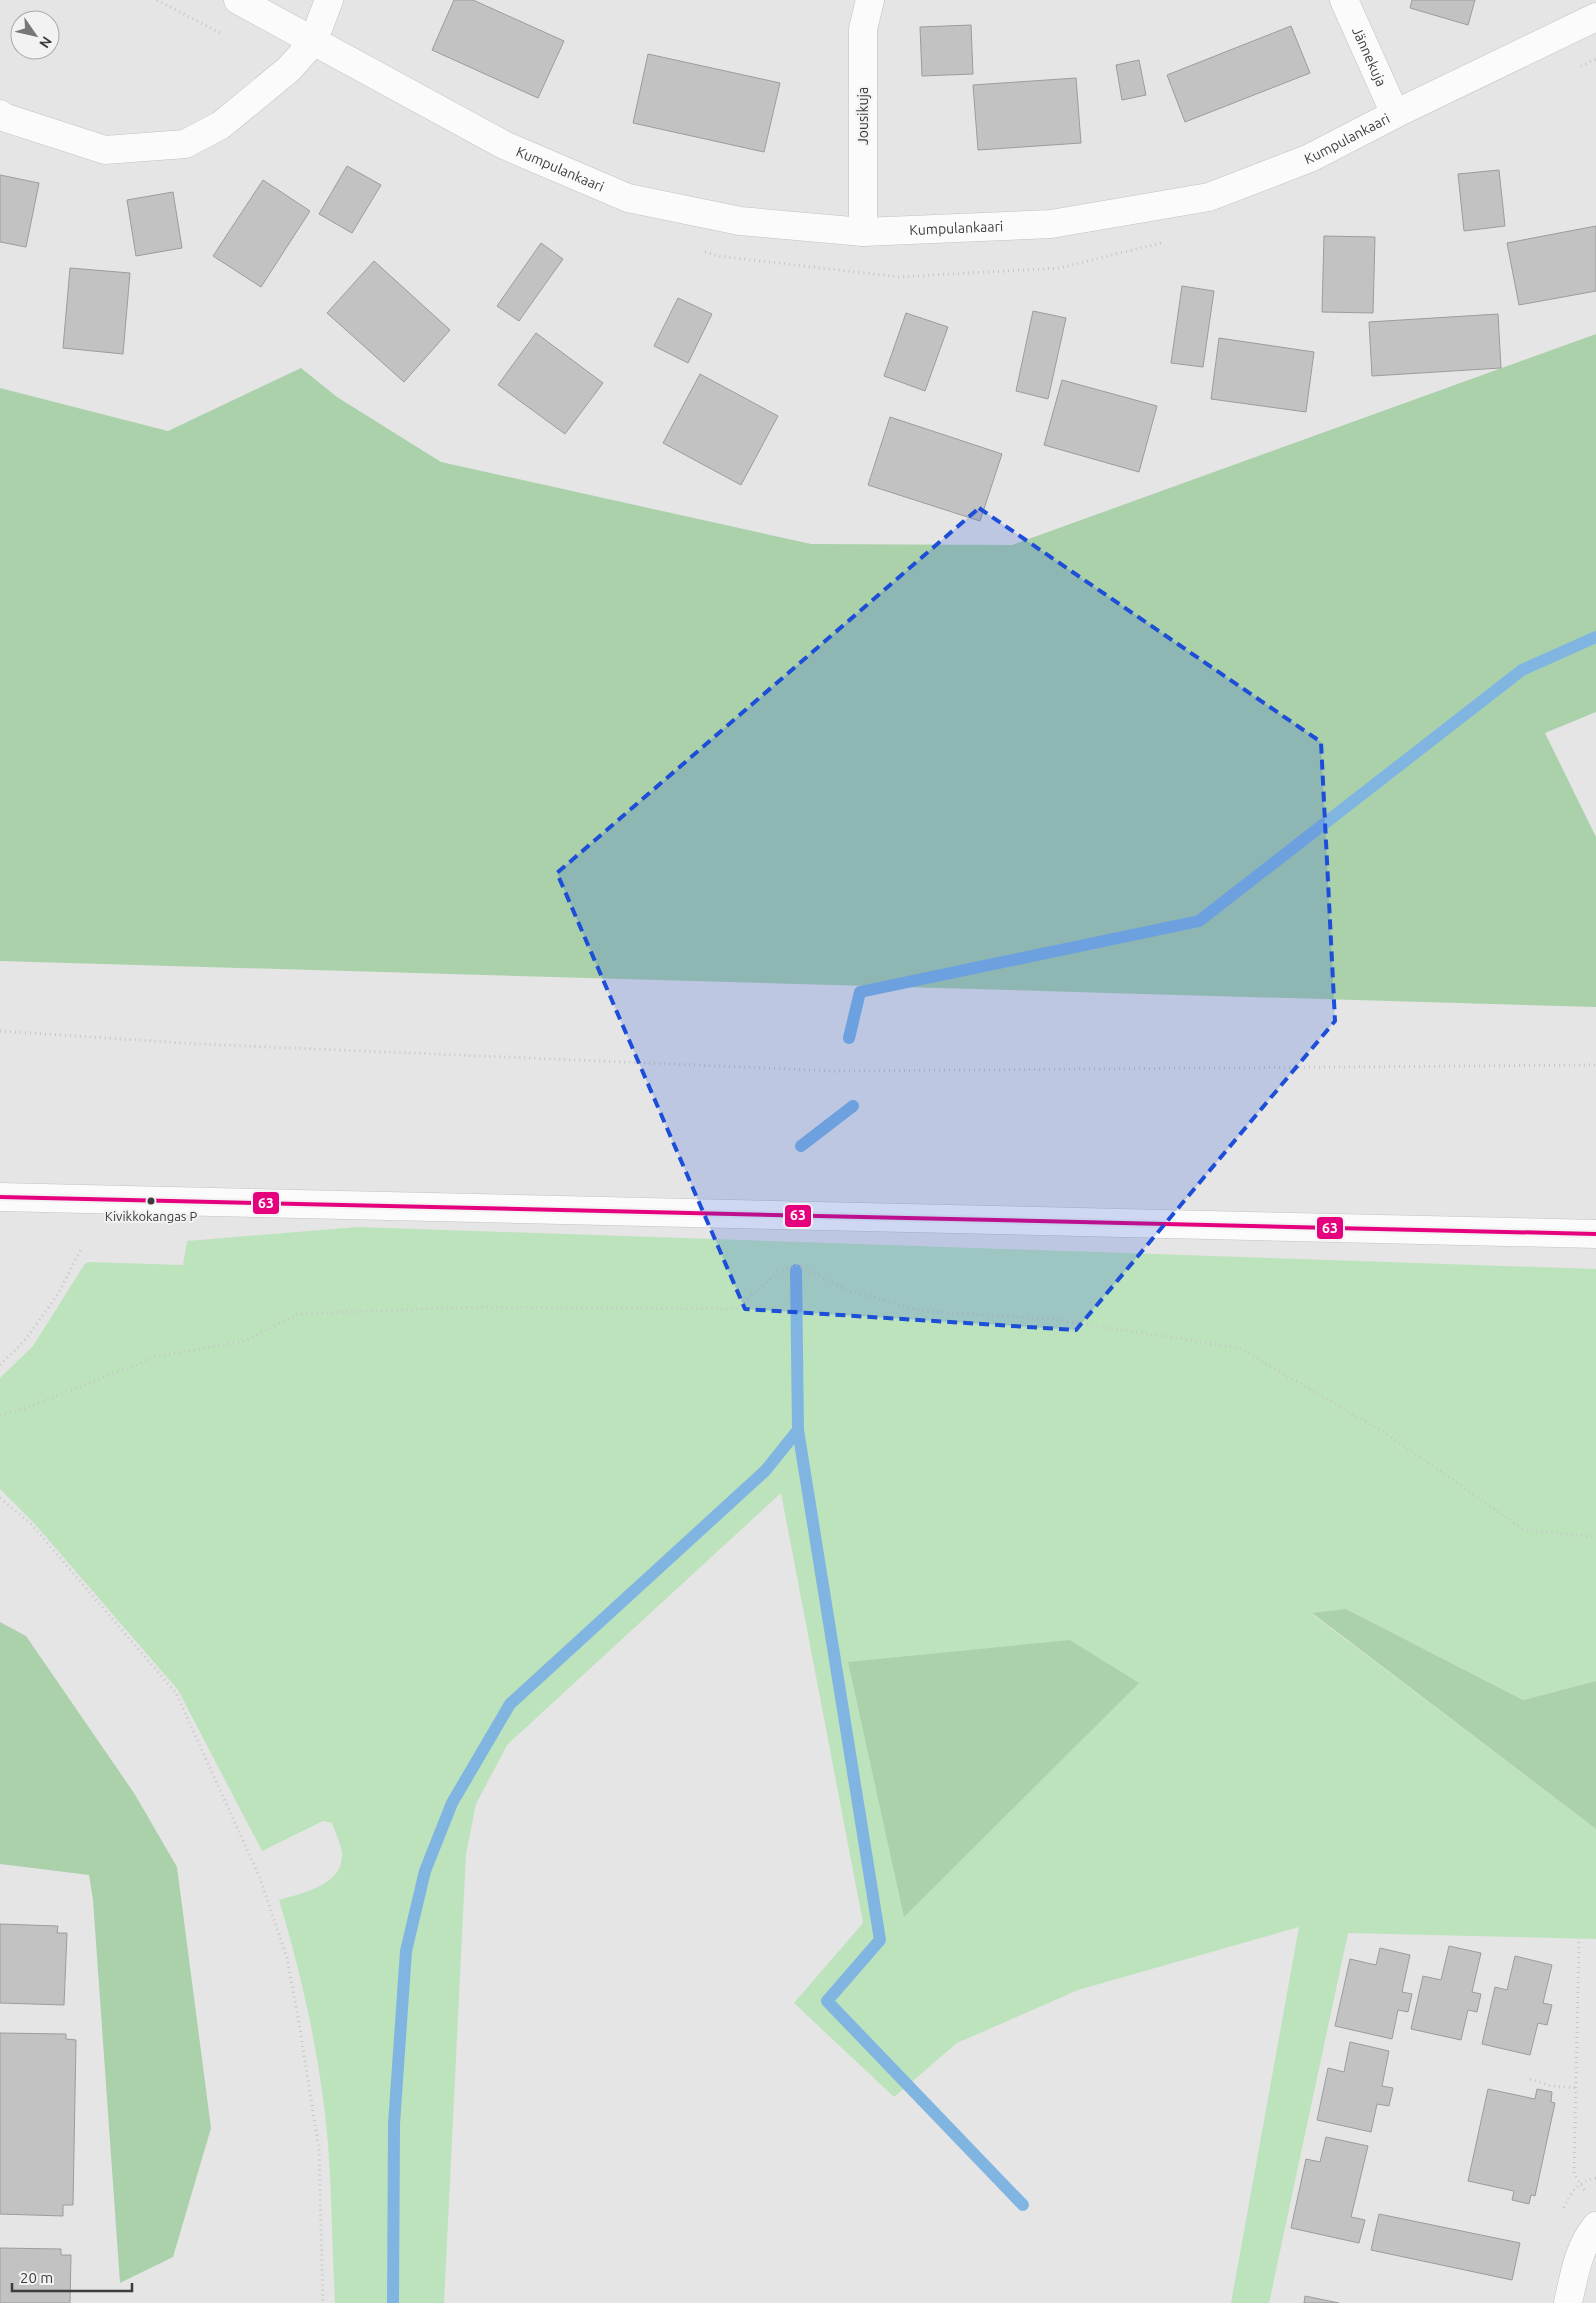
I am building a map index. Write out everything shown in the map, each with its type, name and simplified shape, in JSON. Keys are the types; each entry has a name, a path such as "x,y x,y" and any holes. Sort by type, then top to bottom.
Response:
{"street":[{"name":"Kumpulankaari","path":"238,0 504,145 628,198 740,221 863,232 1051,224 1209,197 1310,158 1395,114 1596,17"},
{"path":"0,114 4,117 105,150 185,144 221,125 289,69 313,42 329,0"},
{"name":"Jousikuja","path":"863,232 863,29 870,0"},
{"name":"Jännekuja","path":"1344,0 1395,114"},
{"path":"0,1197 1596,1234"},
{"path":"1568,2303 1576,2264 1588,2236 1596,2226"}],"path":[{"path":"0,1032 209,1044 835,1071 1596,1066"},
{"path":"0,1365 25,1340 58,1294 82,1249"},
{"path":"0,1415 24,1409 155,1357 244,1341 298,1314 385,1309 475,1307 736,1310 778,1272 796,1265 850,1291 922,1311 1052,1319 1239,1348 1387,1434 1524,1530 1596,1537"},
{"path":"0,1498 31,1524 176,1694 260,1878 287,1958 310,2094 318,2150 323,2303"},
{"path":"1579,1942 1574,2174 1590,2200"},
{"path":"1530,2079 1551,2086 1577,2088"}],"highlighted area":[{"path":"979,508 1321,742 1335,1021 1076,1330 745,1309 557,873"}],"green space":[{"path":"1596,334 1596,712 1545,733 1596,837 1596,1007 0,961 0,388 168,431 301,368 337,397 441,462 811,544 1012,545"},
{"path":"358,1227 1596,1269 1596,1681 1523,1700 1346,1609 1312,1614 1596,1829 1596,1939 1348,1933 1269,2303 1231,2303 1299,1927 1078,1990 957,2043 894,2097 794,2003 863,1923 781,1493 507,1745 476,1804 466,1854 444,2303 335,2303 328,2144 321,2082 303,1990 279,1900 318,1887 335,1875 340,1867 342,1857 332,1823 323,1821 262,1851 178,1690 34,1523 0,1489 0,1378 33,1346 84,1265 88,1262 183,1265 187,1241"},
{"path":"1346,1609 1523,1700 1596,1681 1596,1829 1312,1613"},
{"path":"0,1622 26,1636 134,1793 177,1867 211,2128 173,2257 120,2283 93,1900 89,1875 0,1864"},
{"path":"1070,1640 1139,1683 904,1917 848,1662"}],"building":[{"path":"454,0 473,0 564,41 538,98 432,50"},
{"path":"1412,0 1475,0 1468,25 1410,8"},
{"path":"971,25 973,74 922,76 920,27"},
{"path":"1291,26 1310,73 1185,122 1167,75"},
{"path":"648,54 780,83 764,152 633,123"},
{"path":"1139,60 1146,95 1122,100 1116,65"},
{"path":"1076,78 1081,143 978,150 973,85"},
{"path":"347,166 381,185 352,233 319,214"},
{"path":"1499,170 1505,226 1464,231 1458,174"},
{"path":"0,175 39,183 26,247 0,242"},
{"path":"263,180 310,211 261,287 213,256"},
{"path":"173,192 182,248 136,256 127,200"},
{"path":"1596,226 1596,291 1519,305 1507,243"},
{"path":"1324,236 1375,237 1373,313 1322,312"},
{"path":"541,243 563,259 519,321 497,306"},
{"path":"374,261 450,330 404,382 327,313"},
{"path":"70,268 130,273 123,354 63,348"},
{"path":"1182,286 1214,291 1203,367 1171,363"},
{"path":"678,298 712,314 688,363 654,346"},
{"path":"1033,311 1066,318 1048,399 1016,391"},
{"path":"906,313 948,327 925,391 884,376"},
{"path":"1498,314 1501,368 1372,376 1369,322"},
{"path":"536,333 603,383 565,434 498,385"},
{"path":"1219,338 1314,352 1306,412 1211,399"},
{"path":"700,374 778,416 741,485 663,443"},
{"path":"1062,380 1157,406 1139,472 1044,445"},
{"path":"890,417 1002,454 980,521 868,485"},
{"path":"0,1924 58,1926 57,1933 67,1933 64,2005 0,2003"},
{"path":"1449,1946 1481,1953 1472,1992 1481,1994 1477,2012 1468,2010 1461,2040 1411,2029 1423,1976 1441,1980"},
{"path":"1380,1948 1410,1955 1402,1992 1412,1994 1408,2012 1398,2010 1392,2039 1335,2026 1350,1959 1376,1965"},
{"path":"1515,1956 1552,1965 1543,2003 1552,2005 1547,2025 1538,2023 1530,2055 1482,2044 1495,1987 1507,1990"},
{"path":"0,2033 66,2034 66,2039 76,2040 73,2205 63,2205 63,2216 0,2214"},
{"path":"1350,2042 1389,2051 1382,2086 1393,2088 1389,2106 1377,2104 1371,2132 1317,2120 1328,2068 1344,2072"},
{"path":"1488,2089 1535,2099 1537,2089 1552,2092 1551,2102 1555,2103 1535,2196 1531,2195 1529,2204 1512,2200 1514,2191 1468,2181"},
{"path":"1326,2137 1368,2146 1351,2217 1365,2220 1359,2243 1291,2228 1306,2159 1320,2162"},
{"path":"1379,2214 1520,2243 1512,2280 1371,2250"},
{"path":"0,2248 61,2249 61,2255 71,2255 70,2303 0,2303"},
{"path":"1305,2296 1339,2303 1304,2303"}],"waterway":[{"path":"849,1038 860,992 1199,921 1522,670 1596,637"},
{"path":"801,1146 853,1106"},
{"path":"393,2303 394,2124 406,1951 425,1871 452,1803 510,1704 765,1471 798,1430 796,1270"},
{"path":"798,1430 880,1940 827,2001 1023,2205"}],"transit line":[{"name":"63","path":"0,1197 1596,1234"}],"place":[{"name":"Kivikkokangas P","path":"151,1201"}]}
